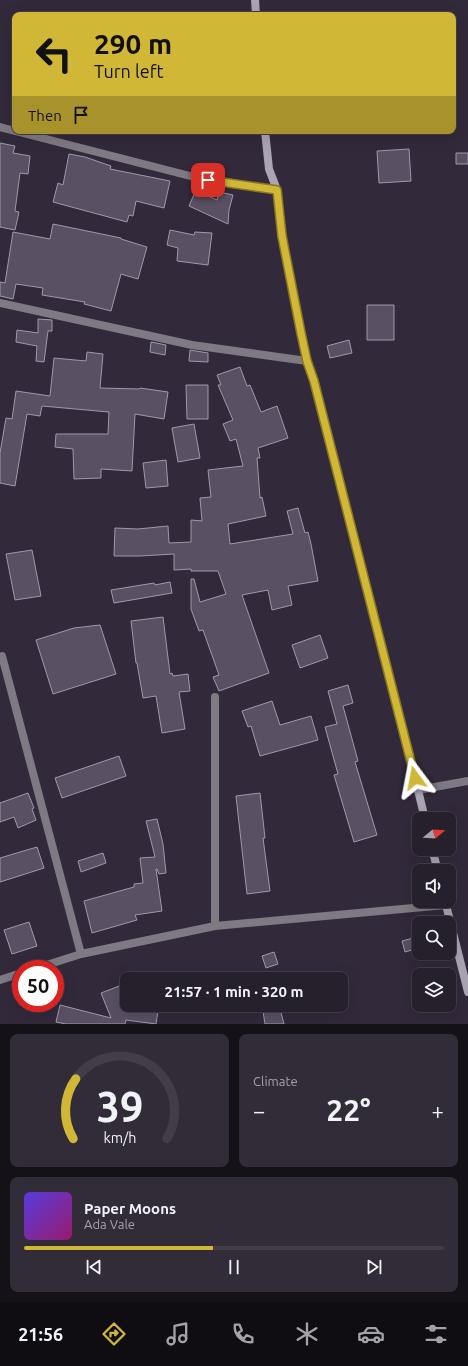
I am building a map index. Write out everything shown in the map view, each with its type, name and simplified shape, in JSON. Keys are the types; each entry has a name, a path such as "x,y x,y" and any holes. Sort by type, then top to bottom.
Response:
{"main road":[{"path":"255,0 256,12"},
{"path":"265,134 269,169 277,190 282,236 307,361 314,381 423,812"},
{"path":"446,908 468,992"}],"street":[{"path":"0,127 12,130"},
{"path":"26,134 194,178 277,190"},
{"path":"0,303 192,345 307,361"},
{"path":"2,656 81,954"},
{"path":"215,926 216,697"},
{"path":"418,790 468,781"},
{"path":"62,960 81,954 215,926 412,906"},
{"path":"0,980 12,976"}],"building":[{"path":"0,143 15,146 13,153 30,156 28,174 20,173 15,211 19,212 15,230 0,227"},
{"path":"409,149 411,181 379,183 377,151"},
{"path":"456,153 468,153 468,164 456,164"},
{"path":"69,154 85,157 111,166 110,169 170,181 164,208 136,201 133,216 129,215 127,222 53,202 58,183 63,185"},
{"path":"196,190 217,200 219,192 233,195 229,210 228,224 189,206"},
{"path":"53,224 121,238 147,247 138,279 121,274 111,311 84,304 85,302 42,295 43,288 16,284 13,299 0,296 0,282 5,283 13,232 50,239"},
{"path":"170,230 194,235 195,232 212,233 208,265 177,261 178,248 167,245"},
{"path":"367,305 394,305 394,340 367,340"},
{"path":"38,319 52,320 52,331 48,331 44,362 36,361 37,346 16,342 17,330 38,333"},
{"path":"349,340 352,353 330,358 327,346"},
{"path":"151,342 166,345 165,355 150,352"},
{"path":"190,350 208,353 208,362 189,361"},
{"path":"87,352 103,354 100,388 140,388 168,392 164,419 135,414 132,471 101,469 101,478 74,479 73,449 55,447 56,434 108,434 109,412 42,406 40,416 27,414 15,486 0,483 0,453 6,418 12,419 16,391 50,396 54,358 86,361"},
{"path":"240,367 247,386 250,385 261,412 277,406 288,438 258,448 260,458 257,458 260,498 262,497 266,516 228,524 230,544 293,534 287,511 298,508 305,533 308,532 318,581 288,586 292,605 272,610 268,590 242,595 269,673 219,691 213,677 219,675 203,630 199,631 191,609 191,579 194,579 200,602 226,594 218,571 191,571 191,569 174,570 174,554 114,556 115,528 138,529 168,526 169,543 191,542 191,520 202,521 200,498 211,497 208,470 243,466 236,439 230,441 223,424 233,420 218,385 221,385 217,375"},
{"path":"186,385 208,385 208,419 187,419"},
{"path":"194,424 200,458 178,462 172,428"},
{"path":"166,460 168,486 146,488 143,463"},
{"path":"32,550 41,596 15,600 6,554"},
{"path":"170,582 172,593 114,603 111,590"},
{"path":"163,617 170,674 172,673 173,676 188,674 190,691 179,692 185,729 162,733 156,696 143,698 136,663 131,621"},
{"path":"100,625 116,674 53,694 36,640 74,628"},
{"path":"320,635 328,658 300,668 292,645"},
{"path":"348,685 353,703 343,706 358,761 355,762 377,835 354,842 334,775 338,774 325,727 337,724 328,691"},
{"path":"272,701 280,725 311,716 318,740 260,756 251,726 248,727 242,711"},
{"path":"119,756 126,776 62,798 55,778"},
{"path":"28,793 34,808 32,809 36,820 18,828 14,817 0,822 0,803"},
{"path":"260,793 265,838 263,838 270,891 247,894 236,796"},
{"path":"157,819 163,844 166,873 159,874 156,869 162,911 135,915 137,920 92,933 84,901 134,887 134,884 143,883 140,858 155,857 146,821"},
{"path":"37,847 44,868 0,882 0,858"},
{"path":"103,853 106,863 81,872 78,861"},
{"path":"29,922 37,946 12,954 4,930"},
{"path":"412,938 412,950 405,952 402,941"},
{"path":"274,952 278,964 266,968 262,956"},
{"path":"120,986 120,1012 158,1012 156,1024 126,1020 125,1024 66,1024 56,1022 58,1012 64,1012 64,1006 111,1018 101,993"},
{"path":"263,1012 281,1012 284,1024 265,1024"}],"route":[{"path":"208,180 277,190 282,236 307,361 314,381 410,753 415,778"}]}
